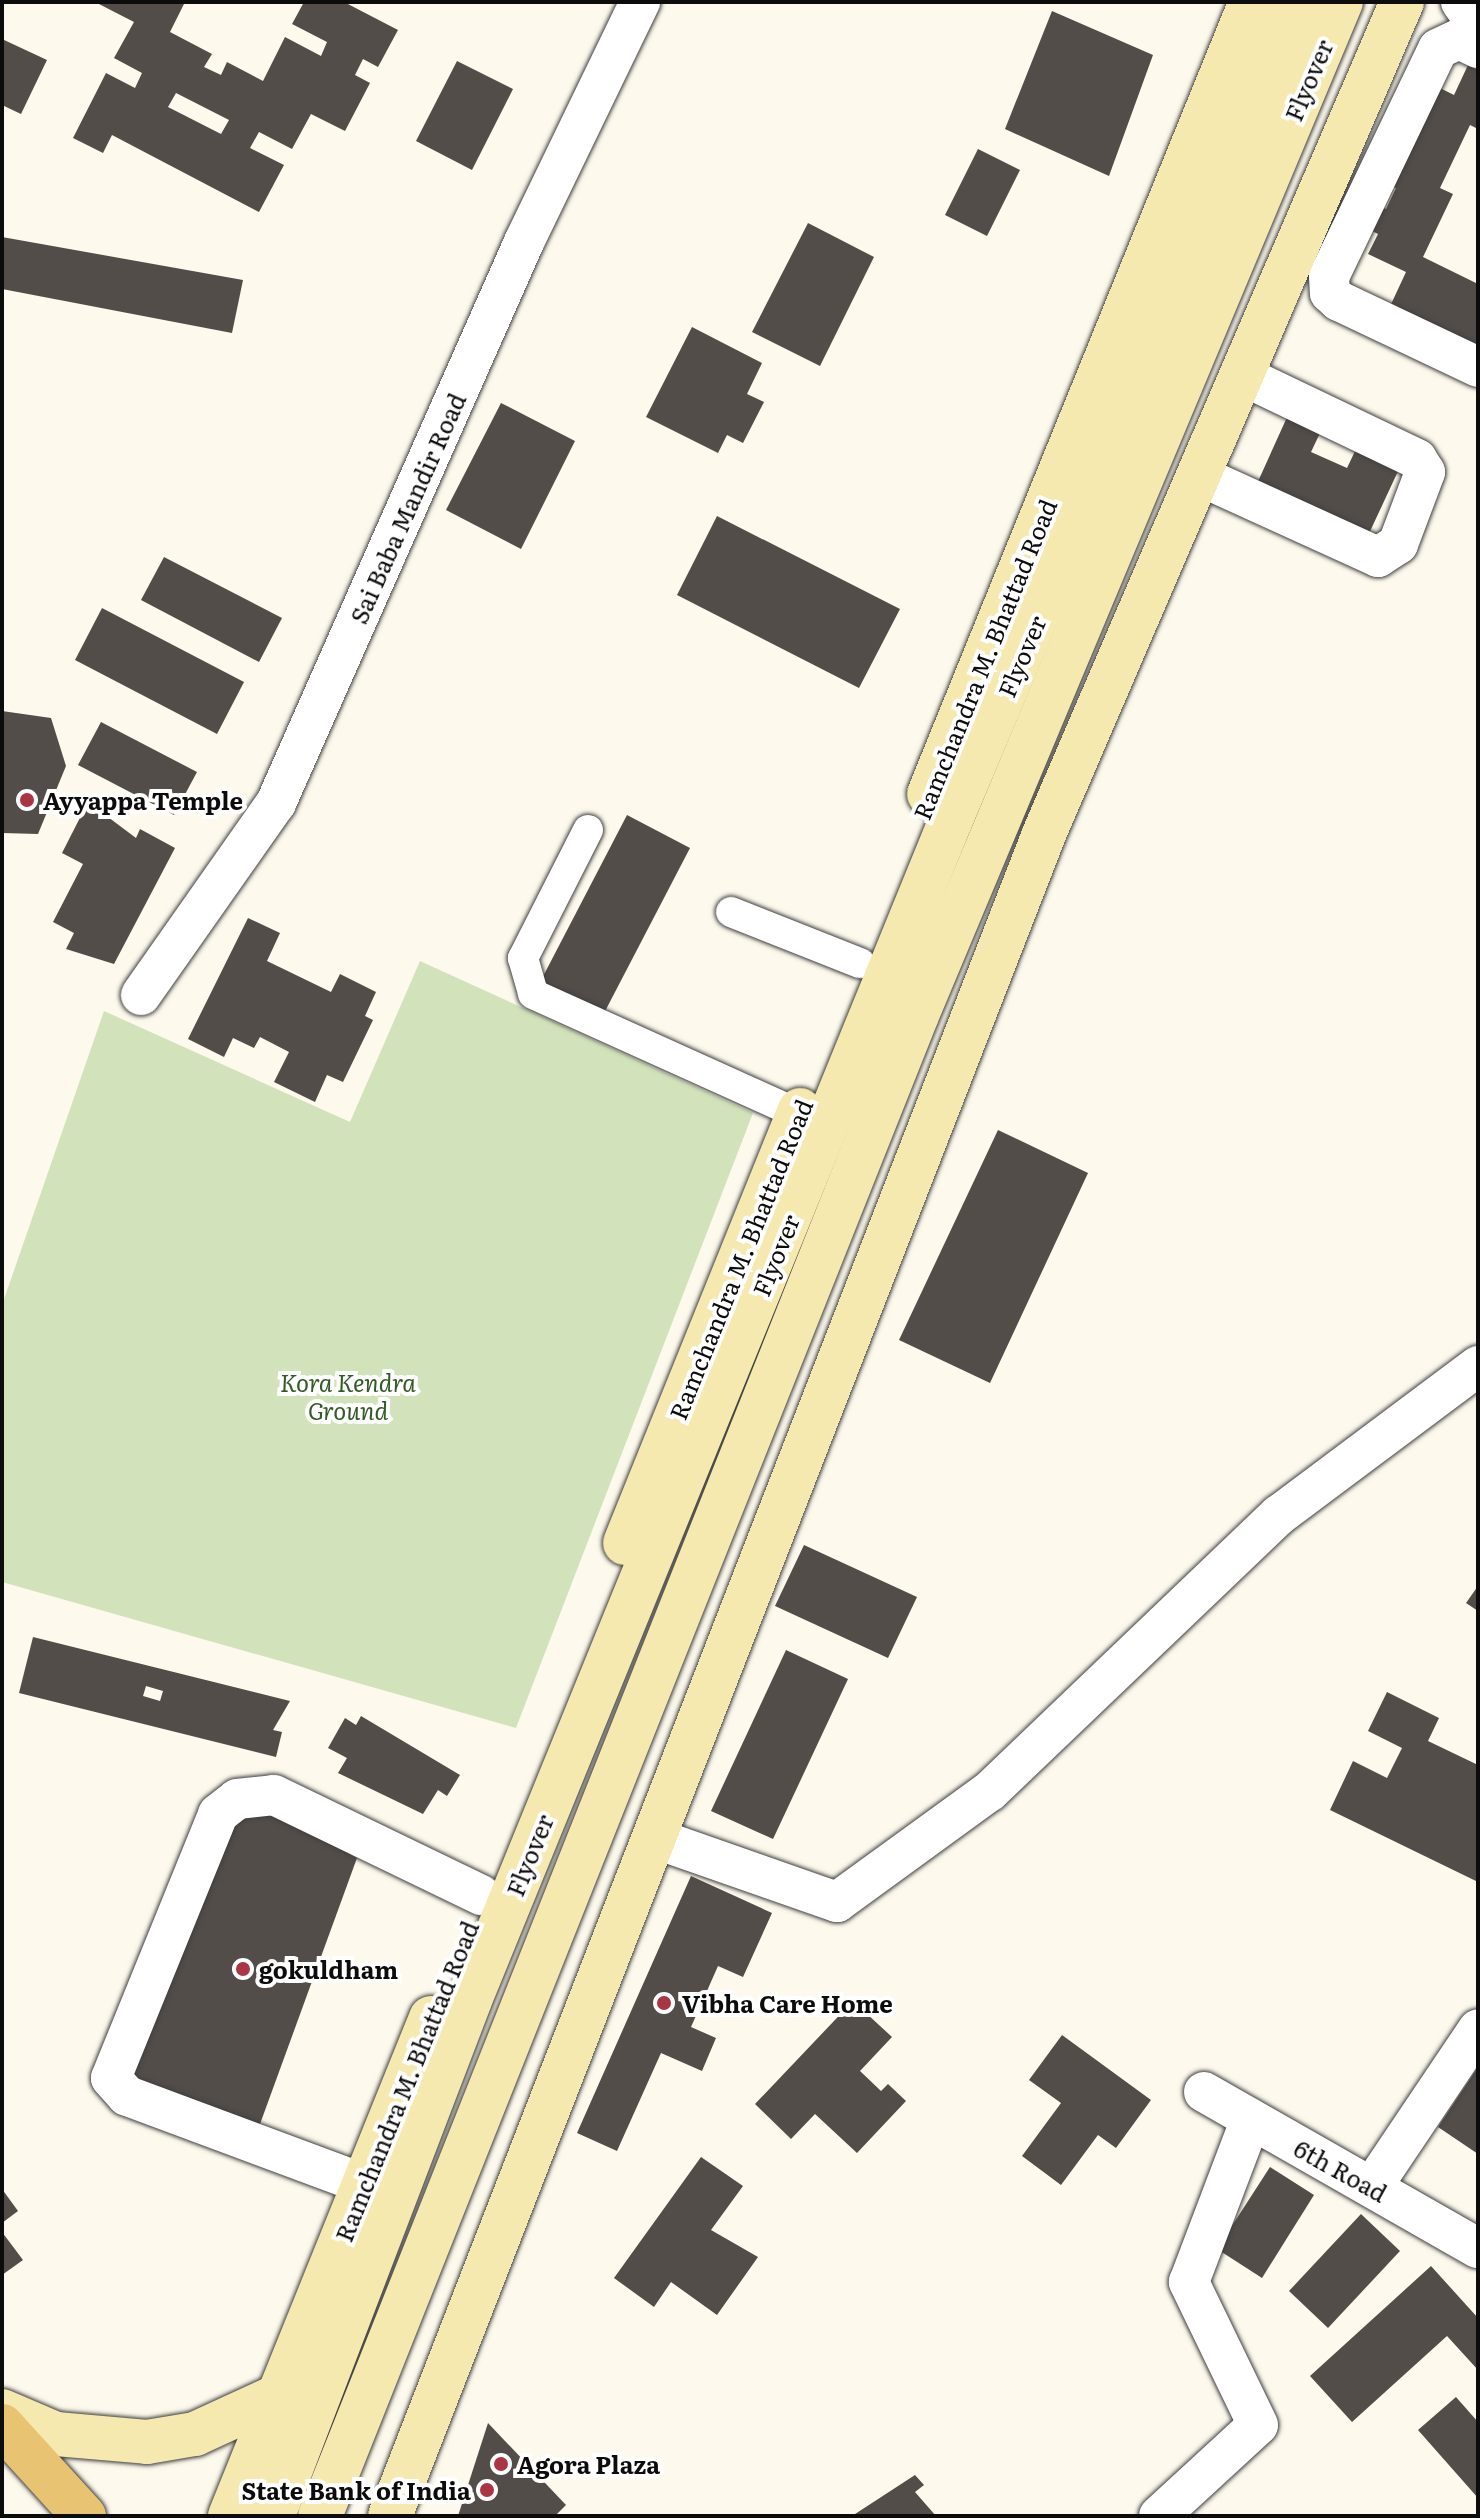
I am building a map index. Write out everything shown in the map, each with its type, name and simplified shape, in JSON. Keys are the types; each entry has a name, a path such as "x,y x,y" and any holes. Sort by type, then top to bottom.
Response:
{"main road":[{"name":"Ramchandra M. Bhattad Road","path":"230,2516 1251,2"},
{"name":"Flyover","path":"273,2516 476,1986 950,822 1296,2"},
{"name":"Flyover","path":"320,2516 917,1015 1341,2"},
{"path":"390,2516 1044,834 1402,2"},
{"path":"2,2411 56,2434 147,2442 195,2434 278,2396"},
{"path":"2,2426 84,2516"}],"street":[{"name":"Sai Baba Mandir Road","path":"141,995 276,803 524,242 640,2"},
{"path":"1461,2 1478,25"},
{"path":"1478,48 1459,39 1438,49 1329,276 1330,293 1339,301 1478,367"},
{"path":"1198,475 1378,557 1398,544 1425,472 1417,459 1242,375"},
{"path":"588,830 523,958 533,994 799,1114"},
{"path":"731,912 860,963"},
{"path":"654,1838 837,1902 990,1791 1279,1515 1478,1366"},
{"path":"364,2184 127,2096 111,2078 212,1829 237,1799 274,1795 481,1895"},
{"path":"1372,2187 1478,2029"},
{"name":"6th Road","path":"1204,2092 1478,2248"},
{"path":"1159,2516 1258,2425 1189,2282 1251,2119"}],"green space":[{"name":"Kora Kendra Ground","path":"420,961 753,1113 516,1728 2,1582 2,1305 104,1011 350,1122"}],"building":[{"path":"95,2 185,2 170,32 212,54 204,67 221,75 227,62 263,81 285,37 321,56 327,42 292,24 304,2 344,2 398,30 378,67 363,59 355,75 370,83 345,131 311,114 292,149 259,132 250,148 284,165 259,212 112,135 103,153 73,138 106,73 135,88 142,73 114,58 134,22","holes":["176,93 229,120 221,134 168,107"]},
{"path":"1052,11 1153,55 1109,176 1005,129"},
{"path":"2,39 47,60 21,114 2,105"},
{"path":"457,61 513,89 472,170 416,141"},
{"path":"1468,65 1478,70 1478,129 1470,125 1440,188 1453,194 1423,257 1478,284 1478,357 1386,315 1406,272 1368,254 1378,234 1360,225 1372,202 1386,209 1396,188 1382,182 1430,83 1454,95"},
{"path":"978,149 1020,170 987,236 945,215"},
{"path":"808,223 874,257 820,366 752,332"},
{"path":"2,237 243,280 232,333 2,289"},
{"path":"692,327 762,363 747,394 764,402 743,443 727,435 718,453 646,417"},
{"path":"501,403 575,441 521,549 446,510"},
{"path":"1288,415 1321,431 1311,452 1347,468 1357,447 1400,467 1366,540 1255,488"},
{"path":"717,516 900,609 859,688 677,595"},
{"path":"164,557 282,618 259,662 141,600"},
{"path":"102,608 244,682 217,734 75,660"},
{"name":"Ayyappa Temple","path":"2,711 51,718 66,766 38,834 2,833"},
{"path":"101,722 197,772 174,815 78,765"},
{"path":"88,802 136,838 140,829 175,848 114,964 66,949 74,933 53,922 83,864 62,853"},
{"path":"627,815 690,848 601,1019 538,986"},
{"path":"248,918 280,933 267,961 331,992 340,974 376,992 365,1016 373,1020 343,1082 327,1075 315,1102 274,1082 289,1052 260,1037 254,1048 233,1038 224,1057 188,1039"},
{"path":"998,1130 1088,1173 990,1383 899,1340"},
{"path":"804,1545 917,1597 888,1658 775,1606"},
{"path":"1478,1586 1478,1611 1466,1603"},
{"path":"33,1637 290,1701 273,1730 282,1732 276,1757 19,1693","holes":["146,1686 163,1691 160,1701 143,1696"]},
{"path":"786,1650 848,1679 773,1839 711,1811"},
{"path":"1387,1692 1439,1718 1428,1741 1478,1765 1478,1882 1330,1810 1353,1761 1387,1778 1402,1748 1368,1731"},
{"path":"361,1716 460,1775 447,1796 438,1790 423,1814 338,1773 347,1758 328,1748 345,1718 356,1725"},
{"name":"gokuldham","path":"271,1808 357,1858 256,2135 125,2080 229,1824"},
{"path":"691,1876 772,1913 743,1977 718,1966 691,2027 716,2038 702,2071 661,2053 617,2151 577,2133"},
{"path":"853,2001 892,2037 860,2071 881,2091 888,2084 906,2101 857,2153 815,2114 791,2139 755,2104"},
{"path":"1062,2035 1151,2100 1116,2148 1098,2135 1061,2185 1022,2156 1061,2103 1029,2080"},
{"path":"1478,2067 1478,2154 1438,2127"},
{"path":"701,2157 743,2186 711,2230 758,2257 717,2315 671,2282 654,2307 614,2278"},
{"path":"1270,2167 1314,2195 1262,2278 1217,2249"},
{"path":"2,2189 18,2211 2,2223"},
{"path":"1361,2214 1400,2251 1328,2328 1289,2291"},
{"path":"2,2232 23,2260 2,2275"},
{"path":"1431,2266 1478,2318 1478,2370 1447,2336 1352,2422 1310,2376"},
{"path":"1456,2397 1478,2422 1478,2498 1418,2430"},
{"name":"Agora Plaza","path":"488,2423 566,2505 555,2516 458,2516"},
{"path":"915,2475 924,2485 915,2492 936,2516 852,2516"}],"place":[{"name":"Ayyappa Temple","path":"27,800"},
{"name":"gokuldham","path":"243,1969"},
{"name":"Vibha Care Home","path":"664,2003"},
{"name":"Agora Plaza","path":"501,2464"},
{"name":"State Bank of India","path":"487,2490"}]}
